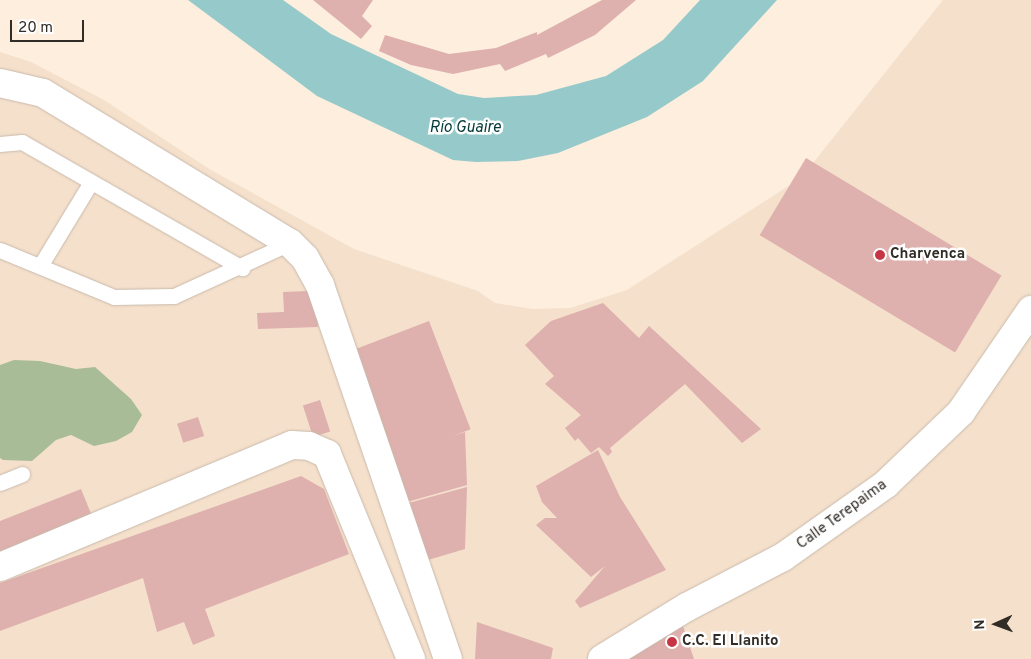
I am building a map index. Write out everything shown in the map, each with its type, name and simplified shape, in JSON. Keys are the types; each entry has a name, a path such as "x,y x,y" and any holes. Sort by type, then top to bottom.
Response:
{"street":[{"path":"0,84 43,93 290,243 305,258 320,285 448,659"},
{"name":"Calle Terepaima","path":"602,659 687,607 783,557 886,484 961,412 1030,315"},
{"path":"0,567 292,445 309,446 327,454 411,659"}],"lane":[{"path":"0,144 22,142 242,268"},
{"path":"40,266 91,182"},
{"path":"0,250 114,297 174,296 242,268 290,243"},
{"path":"0,483 22,474"}],"shaded area":[{"path":"943,0 1031,0 1031,659 0,659 0,52 31,62 104,100 211,170 354,249 478,291 495,303 532,309 570,308 627,290 801,178"}],"green space":[{"path":"14,360 40,361 76,369 95,367 131,399 142,415 132,432 116,441 94,446 71,435 56,440 32,461 3,460 0,458 0,365"}],"water":[{"name":"Río Guaire","path":"188,0 283,0 331,34 458,94 484,98 536,95 606,76 663,40 700,0 777,0 703,81 647,117 558,153 518,161 476,162 453,160 317,96"}],"building":[{"path":"313,0 373,0 362,16 372,26 361,39"},
{"path":"602,0 636,0 595,35 548,58 546,54 505,71 500,64 453,74 411,65 379,51 385,35 449,54 496,48 537,32 537,35"},
{"name":"Charvenca","path":"806,158 1001,275 955,353 760,235"},
{"path":"308,291 317,310 318,327 258,329 257,313 284,312 283,292"},
{"path":"603,303 639,338 649,326 761,429 742,443 685,384 610,448 612,452 608,456 599,447 591,453 578,438 575,441 565,428 581,415 545,384 554,376 525,345 551,321"},
{"path":"429,321 471,429 392,459 351,351"},
{"path":"320,400 330,431 313,437 303,406"},
{"path":"198,417 204,436 183,443 177,424"},
{"path":"465,432 467,485 407,502 389,456"},
{"path":"598,450 620,497 666,570 580,608 575,601 605,566 591,577 536,525 545,518 557,518 542,502 536,486"},
{"path":"301,476 324,489 349,554 205,609 215,636 193,645 184,622 157,632 143,578 0,631 0,583"},
{"path":"467,487 465,549 428,560 405,504"},
{"path":"81,489 94,521 0,558 0,521"},
{"path":"477,622 553,648 551,659 475,659"},
{"name":"C.C. El Llanito","path":"683,626 694,659 628,659 628,657"}],"place":[{"name":"Charvenca","path":"880,255"},
{"name":"C.C. El Llanito","path":"672,642"}]}
